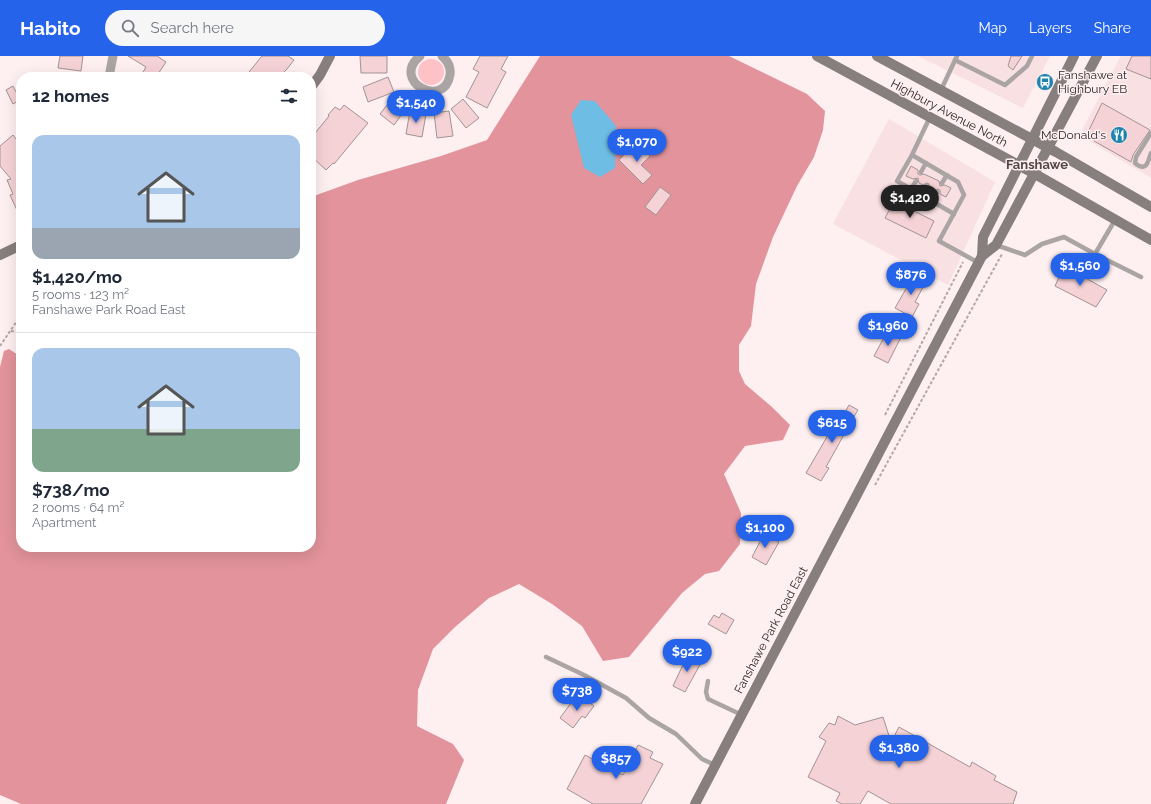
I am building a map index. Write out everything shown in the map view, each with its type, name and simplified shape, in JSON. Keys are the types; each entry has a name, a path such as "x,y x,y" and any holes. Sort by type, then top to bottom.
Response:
{"main road":[{"path":"316,80 330,56"},
{"name":"Highbury Avenue North","path":"817,56 1019,165 1151,240"},
{"name":"Highbury Avenue North","path":"877,56 1049,148 1151,207"},
{"name":"Fanshawe Park Road East","path":"695,804 980,259 983,237 1074,56"},
{"name":"Fanshawe Park Road East","path":"980,259 1001,247 1035,174 1097,56"},
{"path":"0,254 16,247"}],"street":[{"path":"110,72 113,56"},
{"path":"420,56 413,64 412,77 419,87 431,92 443,87 450,77 449,64 442,56"}],"lane":[{"path":"941,90 956,58 1005,85 1027,66 1032,56"},
{"path":"931,117 897,181 954,214"},
{"path":"1151,133 1136,157 1135,163 1139,166 1145,166 1148,164 1151,153"},
{"path":"912,155 958,182 964,195 939,241 966,255 980,259"},
{"path":"920,172 926,163"},
{"path":"942,183 947,175"},
{"path":"911,189 916,181"},
{"path":"922,195 926,186"},
{"path":"932,201 937,192"},
{"path":"1095,254 1115,220"},
{"path":"1001,247 1025,255 1042,244 1064,237 1141,278"},
{"path":"546,657 584,675 626,698 649,718 676,734 702,759 716,765"},
{"path":"708,681 706,692 708,699 742,715"}],"path":[{"path":"874,486 1001,247"},
{"path":"883,420 966,255"},
{"path":"0,346 16,323"},
{"path":"11,331 16,332"}],"shaded area":[{"path":"540,56 729,56 807,94 825,111 823,130 814,157 797,186 773,237 756,284 751,326 739,345 739,371 745,384 790,425 783,440 745,446 724,474 741,513 740,544 719,571 705,574 682,593 629,657 603,661 582,626 552,604 519,584 489,598 455,627 433,649 418,690 417,726 453,744 464,760 446,804 21,804 0,795 0,367 4,351 9,349 16,354 16,552 316,552 316,195 358,180 441,156 487,140"},
{"path":"918,56 1050,56 1023,108"},
{"path":"1121,56 1151,56 1151,178 1091,142 1082,130"},
{"path":"431,59 440,63 444,72 440,81 431,85 422,81 418,72 422,63"},
{"path":"889,119 995,182 948,285 833,224"}],"water":[{"path":"581,100 595,101 616,126 615,168 600,177 584,168 571,115"}],"building":[{"path":"60,56 83,56 81,71 58,68"},
{"path":"128,56 157,56 166,62 159,72 143,72 146,67"},
{"path":"262,56 288,56 294,60 284,72 249,72"},
{"path":"360,56 387,56 387,73 361,73"},
{"path":"480,56 508,56 501,69 506,72 487,108 466,97 479,72 473,69"},
{"path":"1011,56 1022,56 1013,70 1008,66"},
{"path":"1132,56 1151,56 1151,79 1126,69"},
{"path":"388,77 394,92 368,102 363,87"},
{"path":"13,86 16,92 16,102 13,104 6,90"},
{"path":"395,95 401,109 405,110 394,125 380,114"},
{"path":"463,99 479,118 466,128 451,109"},
{"name":"McDonald's","path":"1102,103 1150,130 1133,155 1131,162 1094,141 1089,130"},
{"path":"344,105 368,123 334,164 333,163 326,170 316,161 316,132 335,107 340,110"},
{"path":"410,111 426,114 422,137 406,134"},
{"path":"449,111 453,136 437,138 434,113"},
{"path":"13,135 16,139 16,208 10,195 13,194 7,180 11,179 0,166 0,146"},
{"path":"636,143 650,156 641,165 652,175 643,184 619,160"},
{"path":"911,166 918,170 918,174 924,174 939,181 940,186 945,185 951,188 946,197 940,194 940,190 938,189 934,191 929,188 929,184 927,183 923,185 919,183 918,178 913,179 906,176"},
{"path":"660,187 671,195 656,215 645,207"},
{"path":"894,201 934,221 926,238 885,218"},
{"path":"1064,266 1107,290 1096,307 1055,286"},
{"path":"915,273 927,280 915,302 919,304 912,317 895,308"},
{"path":"888,330 901,337 888,363 874,356"},
{"path":"849,405 858,410 853,418 856,420 849,433 846,431 826,467 829,468 821,481 806,473 835,423 838,425"},
{"path":"764,534 779,542 766,565 752,557"},
{"path":"722,613 734,620 726,634 708,624 714,615 719,618"},
{"path":"688,654 702,661 685,692 673,686"},
{"path":"580,696 594,706 585,718 582,716 573,728 560,718 571,703 573,705"},
{"path":"838,716 855,725 883,717 891,742 899,727 970,767 972,762 996,776 994,780 1017,792 1013,804 891,804 868,791 860,804 842,804 836,801 840,793 808,777 826,741 819,737 829,723 835,725"},
{"path":"638,745 653,752 650,758 663,764 641,804 593,804 567,789 585,755 623,775"}],"place":[{"name":"Fanshawe at Highbury EB","path":"1045,82"},
{"name":"McDonald's","path":"1119,135"}],"district":[{"name":"Fanshawe","path":"1037,164"}]}
